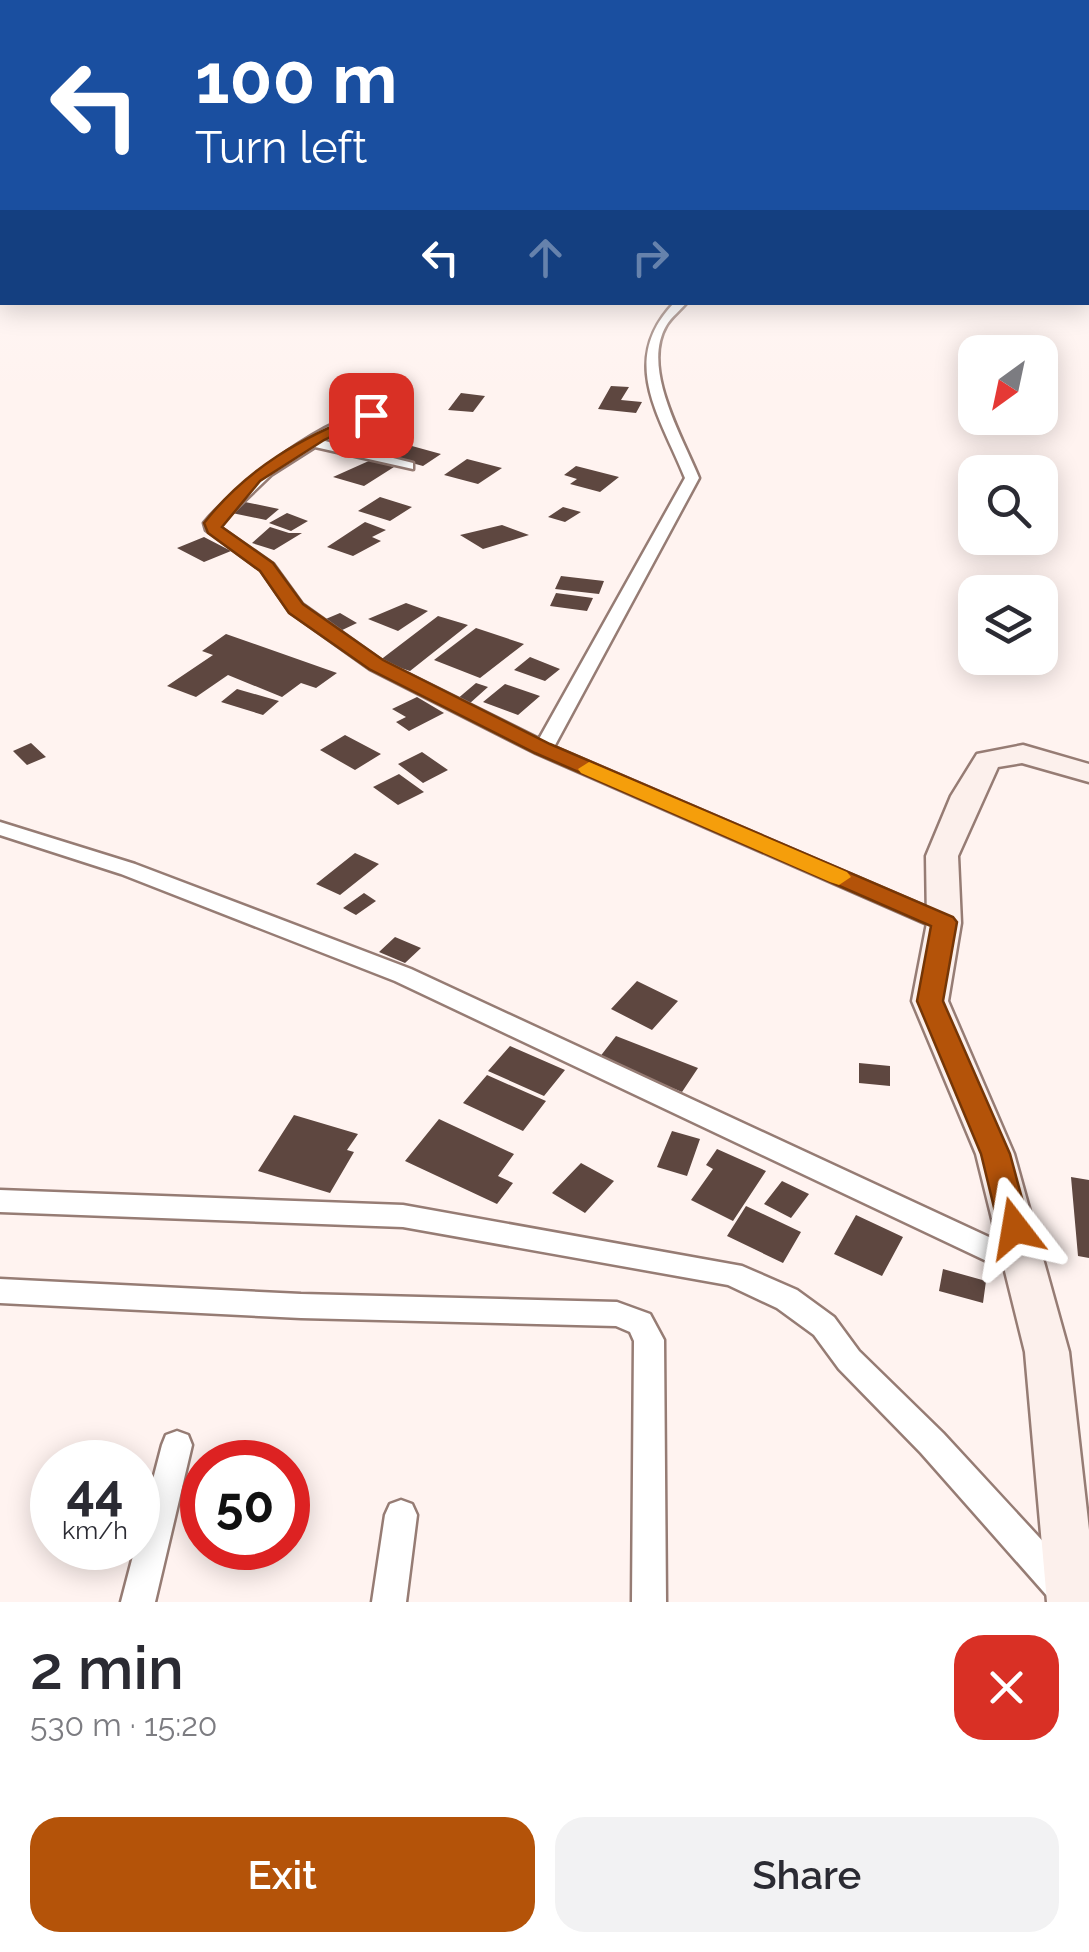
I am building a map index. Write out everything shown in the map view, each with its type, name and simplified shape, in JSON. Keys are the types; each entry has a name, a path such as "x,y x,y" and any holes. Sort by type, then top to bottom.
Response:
{"main road":[{"path":"1072,1600 1046,1352 996,1154 930,1001 944,922 942,856 966,796 987,760 1023,754 1089,773"}],"street":[{"path":"542,748 692,478 654,378 652,354 660,327 679,305"},
{"path":"371,415 313,442 254,478 212,523 214,530 266,567 296,608 376,665 542,748 944,922"},
{"path":"313,442 408,466"},
{"path":"0,828 128,869 403,975 1024,1266"},
{"path":"0,1201 403,1216 732,1274 787,1299 824,1326 848,1360 932,1443 1072,1600"},
{"path":"0,1291 302,1306 616,1314 640,1323 649,1340 649,1602"},
{"path":"138,1602 177,1445"},
{"path":"389,1602 401,1515"}],"building":[{"path":"611,386 629,387 621,400 642,402 636,413 598,409"},
{"path":"461,393 485,396 473,412 448,410"},
{"path":"364,421 396,429 384,437 351,428"},
{"path":"350,429 368,435 345,447 327,441"},
{"path":"374,436 393,442 374,452 355,446"},
{"path":"401,443 441,454 423,466 382,455"},
{"path":"467,459 502,468 478,484 444,475"},
{"path":"371,460 394,467 364,486 333,477"},
{"path":"576,466 619,477 600,492 570,484 577,479 564,475"},
{"path":"380,497 412,507 390,521 358,511"},
{"path":"245,502 279,509 266,520 232,513"},
{"path":"563,507 581,512 565,522 548,517"},
{"path":"287,513 308,521 291,531 269,523"},
{"path":"365,522 386,530 372,537 381,541 353,556 327,547"},
{"path":"502,525 529,535 483,549 460,535"},
{"path":"270,527 302,533 274,550 252,543"},
{"path":"204,537 231,551 204,562 177,548"},
{"path":"561,576 604,581 599,594 555,589"},
{"path":"556,593 593,598 587,611 550,606"},
{"path":"406,603 428,611 398,631 368,619"},
{"path":"340,613 357,623 338,632 321,621"},
{"path":"438,616 468,625 410,671 379,661"},
{"path":"476,628 524,644 480,678 434,660"},
{"path":"226,634 337,673 316,688 301,683 282,697 228,675 196,697 167,686 213,655 202,651"},
{"path":"530,657 560,669 545,681 514,670"},
{"path":"476,683 488,687 469,704 456,700"},
{"path":"505,684 540,696 518,715 483,702"},
{"path":"237,689 279,701 263,715 221,702"},
{"path":"417,697 444,713 409,731 396,722 406,717 392,709"},
{"path":"345,735 381,754 355,770 320,750"},
{"path":"31,743 46,757 27,765 13,751"},
{"path":"422,752 448,770 423,783 398,764"},
{"path":"399,774 424,792 398,805 373,787"},
{"path":"355,853 379,864 340,895 316,884"},
{"path":"364,893 376,901 356,915 343,908"},
{"path":"395,937 421,948 405,963 379,952"},
{"path":"637,981 678,1001 652,1030 611,1009"},
{"path":"616,1036 698,1068 682,1092 599,1058"},
{"path":"510,1046 565,1070 544,1096 488,1071"},
{"path":"859,1063 890,1066 890,1086 859,1083"},
{"path":"487,1075 546,1101 523,1131 463,1103"},
{"path":"294,1115 358,1134 347,1150 354,1152 330,1193 258,1171"},
{"path":"439,1119 514,1154 498,1176 513,1183 497,1204 405,1161"},
{"path":"672,1131 700,1139 687,1176 657,1167"},
{"path":"717,1149 766,1171 733,1221 691,1200 713,1169 706,1165"},
{"path":"581,1163 614,1181 585,1213 552,1193"},
{"path":"1071,1177 1089,1180 1089,1258 1078,1256"},
{"path":"782,1181 809,1194 791,1218 764,1204"},
{"path":"746,1206 801,1232 783,1263 727,1236"},
{"path":"856,1215 903,1237 882,1276 834,1254"},
{"path":"943,1269 986,1281 983,1303 939,1291"}],"slow traffic":[{"path":"589,769 839,877"}],"route":[{"path":"371,415 319,436 254,478 212,523 214,530 266,567 296,608 376,665 542,748 944,922 930,1001 996,1154 1015,1228"}]}
